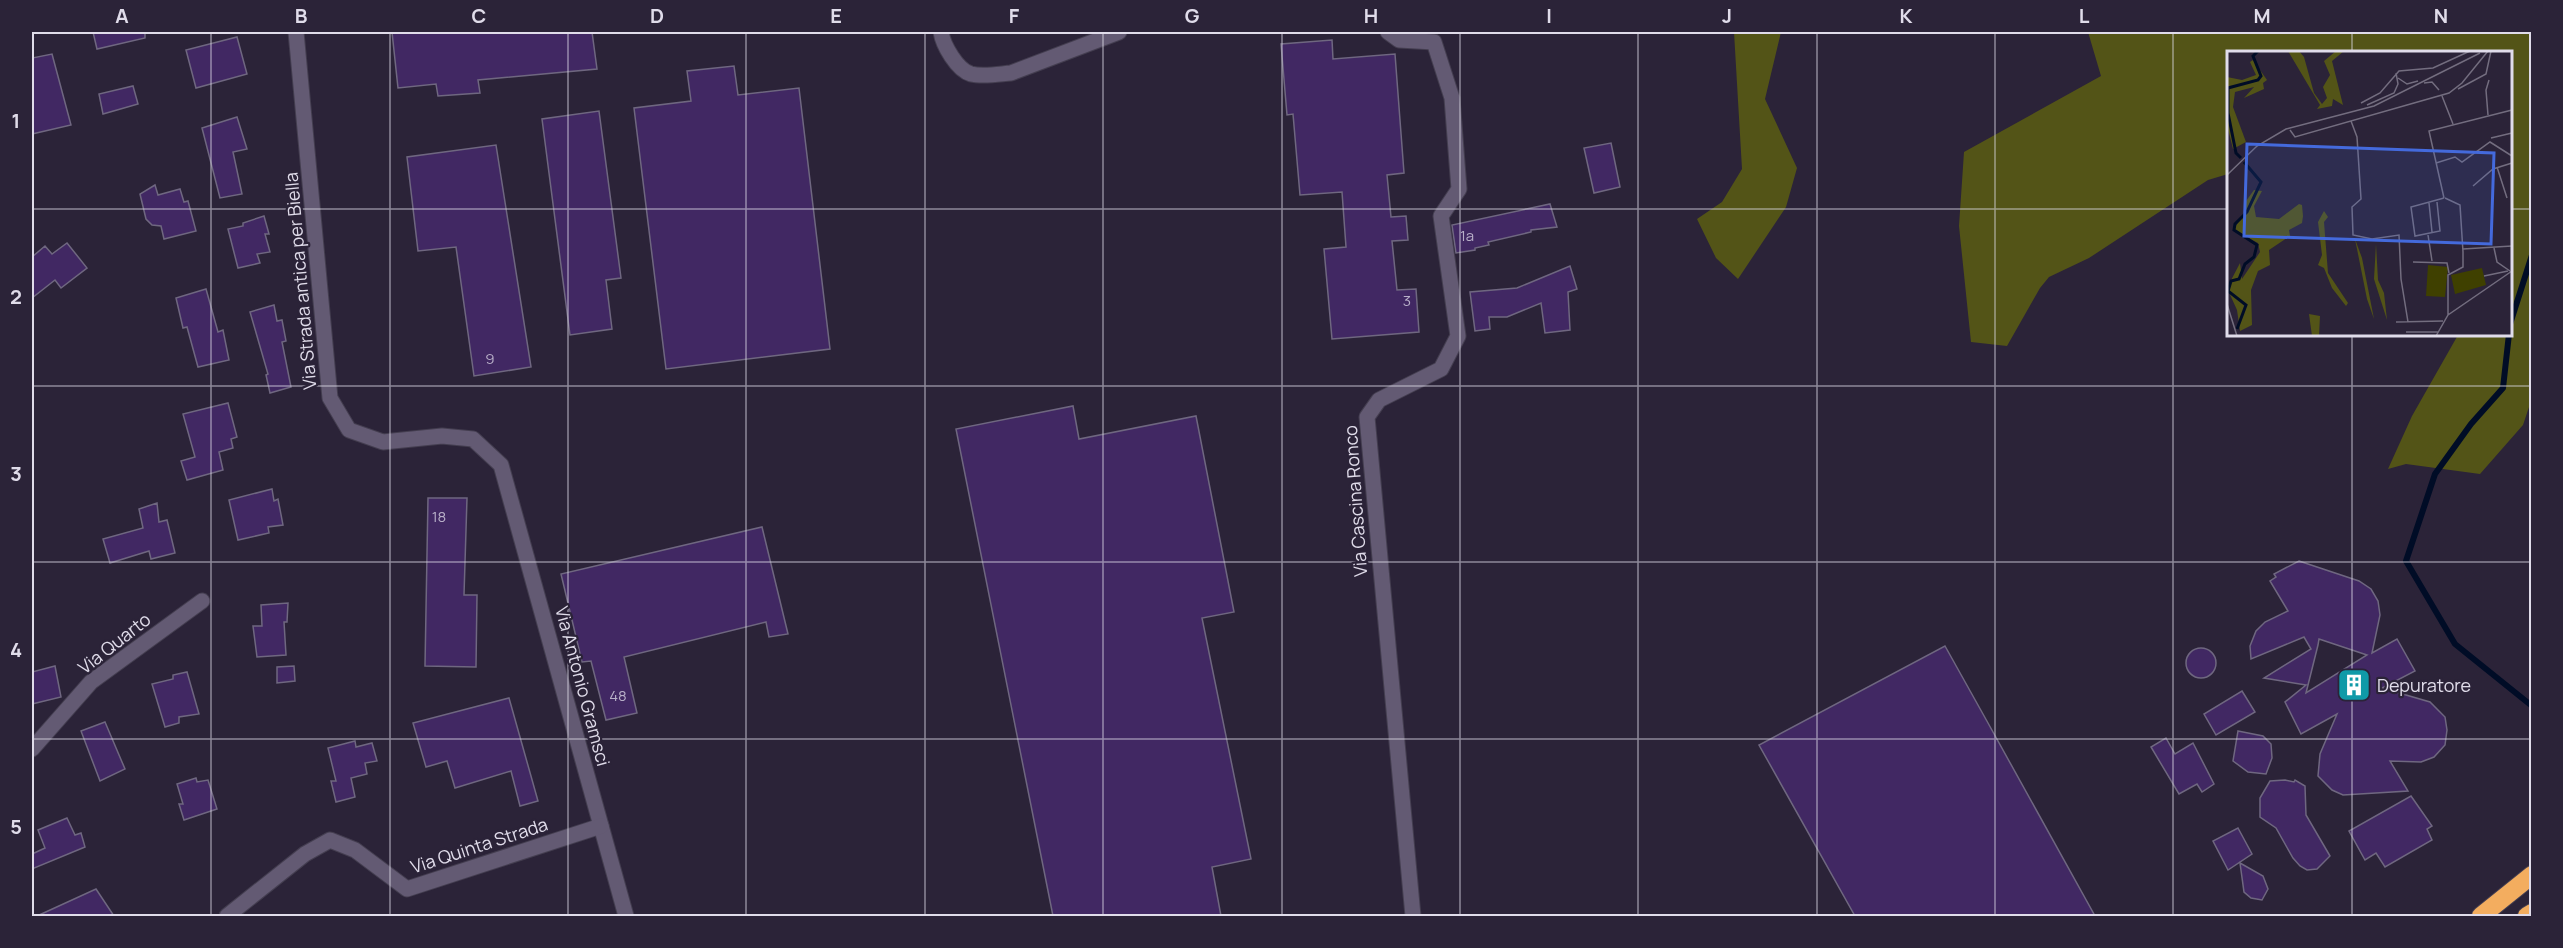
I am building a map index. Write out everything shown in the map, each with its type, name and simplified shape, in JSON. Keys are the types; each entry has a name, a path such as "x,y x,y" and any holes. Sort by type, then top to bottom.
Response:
{"highway":[{"path":"2481,916 2532,875"},
{"path":"2527,916 2532,913"}],"street":[{"name":"Via Strada antica per Biella","path":"296,32 330,398 349,430 383,442 442,435 473,439 501,465"},
{"path":"941,32 954,60 970,74 994,75 1011,73 1119,32"},
{"name":"Via Cascina Ronco","path":"1388,32 1400,40 1434,42 1452,98 1459,189 1441,216 1458,336 1440,369 1379,399 1367,417 1413,916"},
{"name":"Via Antonio Gramsci","path":"501,465 626,916"},
{"name":"Via Quarto","path":"32,749 91,682 202,601"},
{"name":"Via Quinta Strada","path":"227,916 305,854 330,840 355,850 407,889 601,825"}],"shaded area":[{"path":"1734,32 1781,32 1765,99 1797,168 1786,207 1738,279 1716,258 1697,219 1722,202 1742,169"},
{"path":"2088,32 2531,32 2531,401 2523,425 2480,474 2406,464 2388,469 2412,416 2457,336 2512,336 2512,51 2227,51 2227,174 2208,180 2089,258 2049,277 2040,288 2007,346 1971,342 1959,226 1964,152 2101,76"}],"building":[{"path":"93,32 145,32 145,38 97,49"},
{"path":"392,32 592,32 597,69 478,80 480,93 438,96 436,84 398,88"},
{"path":"237,37 247,74 196,88 186,50"},
{"path":"1332,40 1333,59 1395,54 1404,173 1387,175 1391,217 1406,216 1408,240 1392,241 1397,290 1416,289 1419,332 1332,339 1324,249 1346,247 1342,192 1300,195 1293,114 1287,115 1281,44"},
{"path":"52,54 71,125 32,134 32,58"},
{"path":"734,66 738,95 799,88 830,349 666,369 634,108 691,101 687,71"},
{"path":"133,86 138,104 103,114 99,94"},
{"path":"599,111 621,278 606,280 612,329 570,335 542,119"},
{"path":"237,117 247,149 233,152 242,194 220,198 202,128"},
{"path":"1611,143 1620,187 1594,193 1584,148"},
{"path":"496,145 531,367 474,376 456,247 418,251 407,157"},
{"path":"155,185 158,195 180,189 184,202 188,201 196,231 164,239 161,226 152,225 146,219 140,194"},
{"path":"1550,204 1557,227 1531,230 1531,232 1488,242 1489,245 1475,248 1475,250 1456,253 1452,225"},
{"path":"264,216 269,234 265,234 270,252 257,254 260,263 238,268 228,229 243,226 243,223"},
{"path":"67,243 87,268 61,288 55,280 32,298 32,257 45,246 52,254"},
{"path":"1570,266 1577,289 1568,292 1570,330 1545,333 1541,303 1507,317 1489,317 1490,329 1475,331 1470,292 1517,288"},
{"path":"206,289 218,332 223,330 229,360 198,367 187,327 183,328 176,298"},
{"path":"274,305 277,321 282,320 286,341 282,342 291,387 270,393 266,375 268,374 250,312"},
{"path":"228,403 237,437 231,439 233,448 219,452 223,470 187,480 181,461 195,457 183,414"},
{"path":"1073,406 1079,439 1196,416 1234,612 1202,618 1251,859 1212,867 1221,916 1053,916 956,429"},
{"path":"272,489 274,501 278,499 283,525 268,527 269,533 238,540 229,500"},
{"path":"428,498 467,498 464,595 477,595 476,667 425,666"},
{"path":"157,503 159,522 167,520 175,553 151,559 149,551 110,563 103,539 143,528 139,509"},
{"path":"762,527 788,634 769,637 766,622 624,657 637,713 606,720 591,661 582,662 561,574"},
{"path":"2299,561 2359,581 2371,589 2378,601 2380,615 2372,653 2397,639 2415,671 2382,688 2430,702 2445,717 2447,730 2445,745 2434,757 2421,762 2390,761 2408,791 2343,795 2332,790 2318,776 2320,754 2337,714 2301,734 2285,702 2306,685 2264,678 2311,649 2304,637 2251,659 2250,646 2256,631 2265,622 2288,611 2270,581 2276,577 2274,574","holes":["2319,639 2367,655 2306,693"]},
{"path":"288,603 287,622 284,622 286,655 257,657 253,626 262,626 261,605"},
{"path":"1945,646 2095,916 1855,916 1759,745"},
{"path":"2201,648 2212,652 2216,663 2212,674 2201,678 2190,674 2186,663 2190,652"},
{"path":"55,666 61,697 32,704 32,672"},
{"path":"294,666 295,681 277,683 277,667"},
{"path":"187,672 199,714 179,717 179,723 165,727 152,684 173,679 173,675"},
{"path":"2242,691 2255,712 2216,735 2204,714"},
{"path":"509,698 538,801 520,806 511,771 455,788 447,761 426,767 413,723"},
{"path":"105,722 125,769 100,781 81,731"},
{"path":"2238,731 2263,736 2271,744 2272,758 2266,774 2248,772 2233,761"},
{"path":"2166,738 2175,754 2193,743 2214,784 2202,792 2197,784 2179,794 2151,747"},
{"path":"355,741 356,747 372,743 377,761 365,763 367,774 351,778 355,797 336,802 331,781 336,781 328,748"},
{"path":"196,778 197,782 208,780 217,809 184,820 179,804 183,804 177,784"},
{"path":"2295,780 2305,786 2306,815 2330,856 2317,869 2307,870 2300,866 2276,828 2260,817 2260,798 2270,781 2294,782"},
{"path":"2411,796 2432,826 2427,829 2432,840 2385,867 2376,853 2365,860 2349,831"},
{"path":"67,818 75,835 81,833 85,847 32,869 32,854 45,848 38,830"},
{"path":"2238,828 2252,854 2228,870 2213,841"},
{"path":"2240,863 2263,876 2268,889 2262,900 2251,898 2244,892"},
{"path":"96,889 114,916 37,916"}],"waterway":[{"path":"2512,318 2532,255"},
{"path":"2509,336 2503,388 2471,424 2435,474 2406,561 2455,644 2532,706"}],"place":[{"name":"Depuratore","path":"2354,685"}]}
